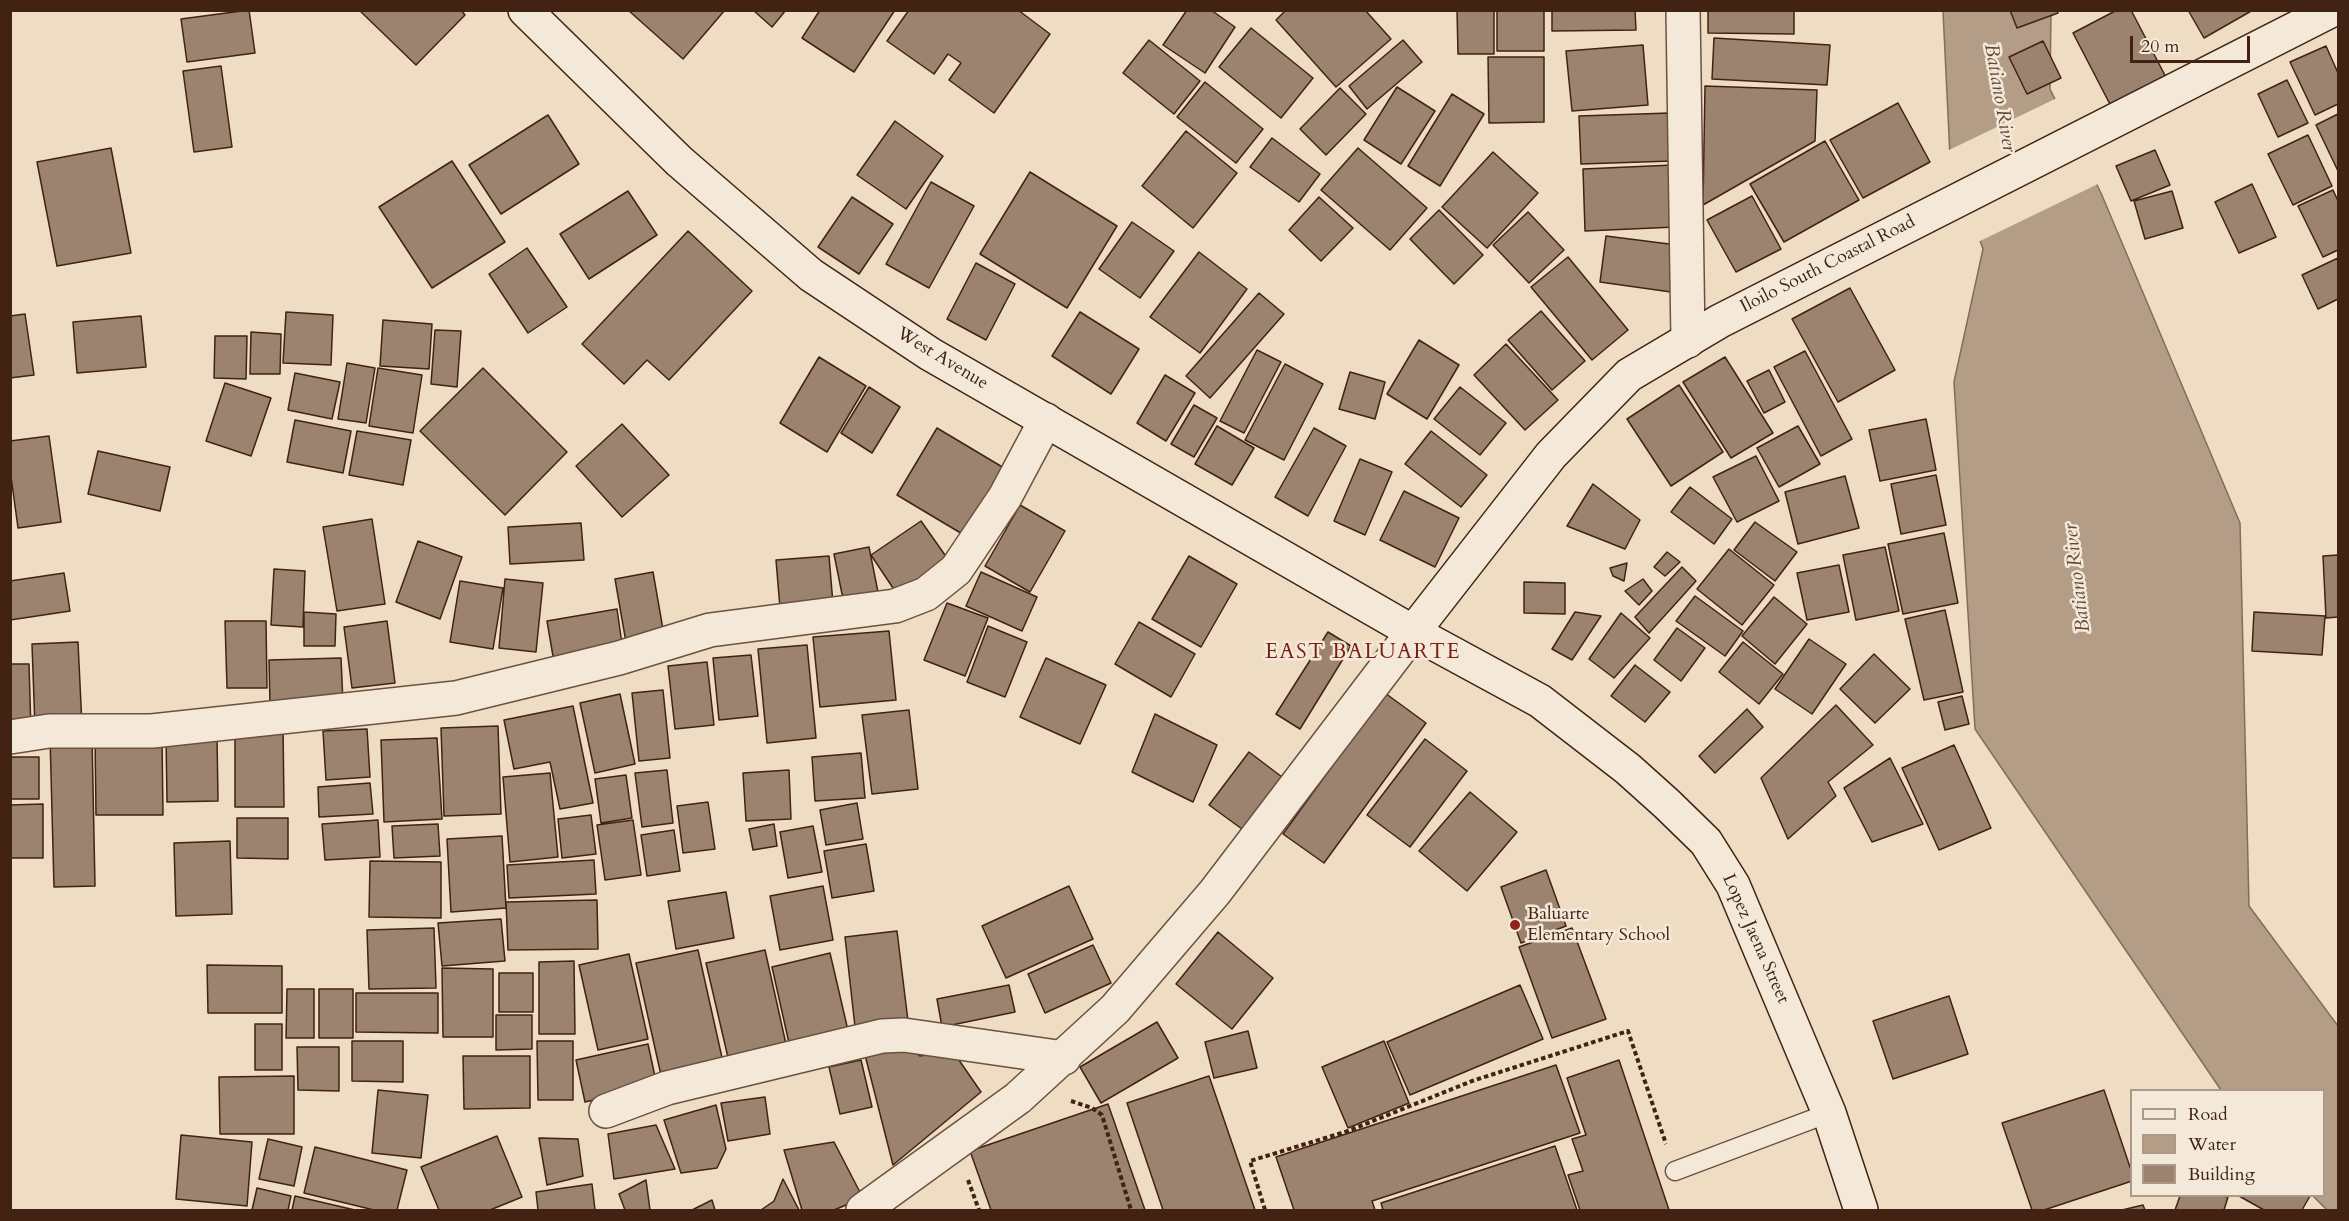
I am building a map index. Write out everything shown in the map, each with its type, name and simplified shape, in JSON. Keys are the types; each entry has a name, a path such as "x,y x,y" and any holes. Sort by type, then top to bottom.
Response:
{"street":[{"name":"West Avenue","path":"525,10 680,161 811,275 930,354 1413,632"},
{"path":"1683,10 1688,341"},
{"name":"Iloilo South Coastal Road","path":"863,1210 1018,1098 1116,1009 1215,892 1551,455 1629,375 1730,316 2332,10"},
{"path":"10,737 49,732 152,730 456,698 619,658 710,630 895,606 926,594 956,570 1005,497 1046,420"},
{"name":"Lopez Jaena Street","path":"1413,632 1540,701 1628,769 1706,842 1738,896 1829,1113 1861,1210"},
{"path":"606,1111 667,1088 882,1036 904,1035 1064,1058"}],"lane":[{"path":"1675,1171 1829,1113"}],"path":[{"path":"1265,1210 1250,1161 1348,1131 1472,1081 1628,1031 1675,1171"},
{"path":"1018,1098 1076,1102 1102,1115 1131,1210"}],"water":[{"name":"Batiano River","path":"1943,11 2051,11 2050,89 2101,193 2240,523 2249,906 2338,1026 2338,1210 2327,1210 2314,1197 2325,1197 2325,1089 2220,1089 1975,729 1954,382 1983,249 1950,156"}],"pier":[{"path":"2057,98 2100,183 1978,242 1947,151"}],"building":[{"path":"249,10 255,53 187,62 181,19"},
{"path":"359,10 461,10 465,15 416,65"},
{"path":"628,10 725,10 683,59"},
{"path":"753,10 786,10 772,27"},
{"path":"820,10 895,10 854,72 802,38"},
{"path":"909,10 1018,10 1050,34 994,113 949,80 961,63 948,54 934,74 887,41"},
{"path":"1187,10 1211,10 1235,27 1205,73 1163,45"},
{"path":"1286,10 1365,10 1391,39 1336,87 1276,20"},
{"path":"1457,10 1494,10 1494,54 1458,54"},
{"path":"1497,10 1544,10 1544,51 1497,51"},
{"path":"1552,10 1635,10 1636,30 1552,31"},
{"path":"1708,10 1794,10 1794,34 1708,33"},
{"path":"2010,10 2057,10 2058,13 2017,28"},
{"path":"2117,10 2131,10 2169,83 2114,112 2073,33"},
{"path":"2188,10 2253,10 2204,38"},
{"path":"1251,28 1313,78 1281,118 1219,67"},
{"path":"1714,38 1830,45 1827,85 1712,79"},
{"path":"1149,40 1200,81 1174,114 1123,73"},
{"path":"1403,40 1422,62 1367,109 1349,86"},
{"path":"2043,41 2061,78 2027,94 2009,57"},
{"path":"1643,45 1648,105 1572,111 1566,51"},
{"path":"2326,46 2338,73 2338,104 2315,115 2290,62"},
{"path":"1488,57 1544,57 1544,122 1489,123"},
{"path":"221,66 232,147 194,152 183,71"},
{"path":"2287,80 2308,123 2278,137 2258,94"},
{"path":"1205,82 1263,129 1236,163 1177,117"},
{"path":"1705,86 1817,90 1815,141 1703,205"},
{"path":"1397,87 1435,111 1401,164 1364,140"},
{"path":"1340,88 1366,114 1326,155 1300,129"},
{"path":"1452,94 1484,114 1440,186 1408,166"},
{"path":"1898,103 1930,162 1863,198 1830,140"},
{"path":"1670,113 1672,161 1581,164 1579,116"},
{"path":"2338,114 2338,171 2316,125"},
{"path":"548,115 579,164 501,214 469,165"},
{"path":"895,121 943,156 906,209 857,175"},
{"path":"1186,131 1237,173 1193,228 1142,186"},
{"path":"2308,135 2332,186 2293,205 2268,154"},
{"path":"1272,138 1320,174 1299,202 1250,167"},
{"path":"1825,141 1859,200 1784,242 1750,184"},
{"path":"111,148 131,253 57,266 37,162"},
{"path":"1358,148 1427,208 1390,250 1321,190"},
{"path":"2155,150 2170,185 2131,201 2116,166"},
{"path":"1493,152 1538,193 1487,248 1442,207"},
{"path":"452,161 505,242 432,288 379,207"},
{"path":"1673,165 1676,227 1585,231 1583,169"},
{"path":"1030,172 1117,226 1067,308 980,254"},
{"path":"931,182 974,206 929,288 886,264"},
{"path":"2252,184 2276,237 2239,253 2215,202"},
{"path":"2333,190 2338,201 2338,250 2323,257 2298,206"},
{"path":"628,191 657,235 589,279 560,234"},
{"path":"2172,191 2183,228 2145,239 2134,201"},
{"path":"1752,196 1781,249 1736,272 1707,220"},
{"path":"852,197 893,224 859,274 818,247"},
{"path":"1319,197 1353,228 1321,261 1289,230"},
{"path":"1439,210 1483,255 1454,284 1410,239"},
{"path":"1528,212 1564,250 1529,283 1493,245"},
{"path":"1132,222 1174,251 1140,298 1099,269"},
{"path":"688,231 752,291 669,380 647,360 624,384 582,344"},
{"path":"1606,236 1677,245 1671,292 1600,282"},
{"path":"527,248 567,307 528,333 489,274"},
{"path":"1199,252 1247,289 1200,353 1150,317"},
{"path":"1568,257 1628,330 1592,360 1531,287"},
{"path":"2338,258 2338,299 2318,309 2302,275"},
{"path":"976,263 1015,284 986,340 947,319"},
{"path":"1850,288 1895,370 1838,402 1792,319"},
{"path":"1259,293 1284,314 1210,398 1186,376"},
{"path":"1541,311 1585,361 1552,390 1508,340"},
{"path":"286,312 333,315 331,365 283,363"},
{"path":"1080,312 1139,349 1111,394 1052,356"},
{"path":"25,314 34,375 10,378 10,316"},
{"path":"141,316 146,367 77,373 73,322"},
{"path":"383,320 432,324 429,369 380,366"},
{"path":"435,330 461,331 457,387 431,384"},
{"path":"251,332 281,334 280,374 250,374"},
{"path":"215,336 247,336 246,379 214,378"},
{"path":"1419,340 1459,365 1427,419 1387,394"},
{"path":"1506,344 1558,400 1525,430 1474,375"},
{"path":"1257,350 1281,362 1244,433 1220,421"},
{"path":"1805,351 1852,439 1821,456 1774,367"},
{"path":"819,357 866,386 827,452 780,423"},
{"path":"1725,357 1773,433 1731,458 1683,382"},
{"path":"347,363 375,368 366,423 338,419"},
{"path":"1285,364 1323,384 1284,460 1245,440"},
{"path":"378,368 422,375 413,433 369,426"},
{"path":"483,368 567,452 505,515 420,431"},
{"path":"1769,370 1785,402 1764,413 1747,381"},
{"path":"1350,372 1385,382 1375,419 1339,409"},
{"path":"295,373 340,382 332,419 288,410"},
{"path":"1165,375 1195,393 1166,441 1137,423"},
{"path":"225,383 271,398 251,456 206,441"},
{"path":"1679,385 1723,452 1671,486 1627,419"},
{"path":"869,387 900,407 872,453 841,433"},
{"path":"1460,387 1506,423 1480,455 1434,419"},
{"path":"1194,405 1217,418 1194,457 1171,444"},
{"path":"1926,419 1936,470 1880,481 1869,430"},
{"path":"295,420 351,431 343,473 287,462"},
{"path":"622,424 669,475 622,517 576,466"},
{"path":"1217,426 1254,448 1232,485 1195,464"},
{"path":"1798,426 1820,464 1779,487 1757,448"},
{"path":"937,428 1004,468 964,535 897,495"},
{"path":"1314,428 1346,446 1308,516 1275,497"},
{"path":"357,431 411,440 403,485 349,475"},
{"path":"1431,431 1487,475 1461,507 1405,464"},
{"path":"49,436 61,522 18,528 10,469 10,441"},
{"path":"98,451 170,467 160,511 88,494"},
{"path":"1756,456 1779,501 1737,522 1713,477"},
{"path":"1360,459 1392,472 1365,535 1334,521"},
{"path":"1936,475 1946,525 1901,534 1891,484"},
{"path":"1845,476 1859,528 1798,544 1785,492"},
{"path":"1593,484 1640,520 1625,549 1567,526"},
{"path":"1690,487 1732,519 1714,544 1671,512"},
{"path":"1404,491 1459,518 1435,567 1380,540"},
{"path":"1020,505 1065,531 1030,592 985,566"},
{"path":"372,519 385,604 337,611 323,527"},
{"path":"921,521 952,565 901,600 871,555"},
{"path":"1755,522 1797,552 1775,581 1734,550"},
{"path":"581,523 584,560 510,564 508,527"},
{"path":"1944,533 1958,603 1903,614 1888,544"},
{"path":"418,541 462,557 440,619 396,602"},
{"path":"869,547 878,592 843,599 834,554"},
{"path":"1885,547 1899,611 1856,620 1843,555"},
{"path":"1729,549 1774,585 1742,625 1697,589"},
{"path":"1667,552 1680,562 1665,576 1654,567"},
{"path":"2338,555 2338,617 2326,618 2323,556"},
{"path":"829,556 833,604 780,608 776,560"},
{"path":"1189,556 1237,584 1201,647 1152,619"},
{"path":"1627,563 1624,581 1613,576 1610,568"},
{"path":"1839,565 1849,612 1807,620 1797,573"},
{"path":"1682,567 1696,581 1649,633 1635,617"},
{"path":"274,569 305,571 303,627 271,625"},
{"path":"653,572 665,641 627,648 615,579"},
{"path":"981,572 1037,597 1022,631 966,606"},
{"path":"64,573 70,611 10,620 10,581"},
{"path":"505,579 543,583 536,652 499,648"},
{"path":"1643,579 1652,591 1639,605 1625,591"},
{"path":"460,581 503,588 493,649 450,642"},
{"path":"1524,582 1565,583 1565,614 1524,613"},
{"path":"1695,596 1743,631 1725,656 1676,621"},
{"path":"1774,597 1807,624 1775,664 1742,636"},
{"path":"947,603 988,618 965,676 924,660"},
{"path":"617,609 623,651 554,662 547,621"},
{"path":"1945,610 1963,692 1924,700 1905,619"},
{"path":"304,612 336,614 335,646 304,646"},
{"path":"1575,612 1601,616 1572,660 1552,649"},
{"path":"2254,612 2325,616 2322,655 2252,651"},
{"path":"1621,613 1650,638 1614,678 1589,659"},
{"path":"225,621 266,621 267,688 227,688"},
{"path":"387,621 395,683 352,688 344,627"},
{"path":"1139,622 1195,654 1171,697 1115,664"},
{"path":"988,626 1027,642 1005,697 967,682"},
{"path":"1677,628 1705,648 1681,681 1654,660"},
{"path":"889,631 896,700 820,707 813,637"},
{"path":"1328,632 1351,646 1300,729 1276,714"},
{"path":"1809,639 1846,664 1812,714 1775,689"},
{"path":"78,642 82,726 35,728 32,644"},
{"path":"1743,642 1783,674 1759,704 1719,672"},
{"path":"807,645 816,738 767,743 758,649"},
{"path":"1874,654 1910,689 1875,723 1840,689"},
{"path":"751,655 758,716 719,720 713,658"},
{"path":"341,658 343,703 270,705 269,660"},
{"path":"1046,658 1106,685 1080,744 1020,717"},
{"path":"707,662 714,725 675,729 668,666"},
{"path":"10,664 29,664 31,732 10,733"},
{"path":"1635,665 1670,692 1645,722 1611,696"},
{"path":"663,690 670,758 639,761 632,693"},
{"path":"1385,693 1426,723 1324,863 1283,834"},
{"path":"620,694 635,764 595,773 580,703"},
{"path":"1962,696 1969,724 1945,730 1938,702"},
{"path":"1836,705 1873,745 1828,782 1836,796 1788,839 1761,778"},
{"path":"573,706 593,803 560,809 550,762 514,769 504,720"},
{"path":"1747,709 1763,727 1715,773 1699,756"},
{"path":"909,710 918,789 872,794 862,715"},
{"path":"1155,714 1217,745 1193,802 1132,772"},
{"path":"235,725 283,725 284,807 235,807"},
{"path":"498,726 501,814 444,816 441,728"},
{"path":"367,729 370,777 326,780 323,731"},
{"path":"166,736 217,736 218,801 167,802"},
{"path":"50,737 92,737 95,886 54,887"},
{"path":"162,737 163,815 96,815 95,738"},
{"path":"437,738 442,819 384,822 381,740"},
{"path":"1425,739 1467,771 1410,847 1367,815"},
{"path":"1954,745 1991,828 1939,850 1902,768"},
{"path":"1249,752 1282,777 1242,829 1209,805"},
{"path":"861,753 865,798 815,801 812,757"},
{"path":"10,757 39,757 39,799 10,799"},
{"path":"1890,758 1923,824 1872,842 1844,788"},
{"path":"667,770 673,823 642,827 635,773"},
{"path":"789,770 791,819 746,821 743,773"},
{"path":"550,773 558,857 510,862 503,777"},
{"path":"626,775 632,818 601,823 595,779"},
{"path":"370,783 373,814 319,817 318,787"},
{"path":"1470,792 1517,832 1467,891 1419,851"},
{"path":"708,802 715,849 683,853 677,806"},
{"path":"857,803 863,839 826,845 820,810"},
{"path":"43,804 43,858 10,858 10,805"},
{"path":"591,815 596,854 562,858 558,819"},
{"path":"237,818 288,818 288,859 237,858"},
{"path":"378,820 380,857 325,860 322,824"},
{"path":"633,820 641,875 605,880 597,825"},
{"path":"438,824 440,856 394,858 392,826"},
{"path":"774,824 777,846 753,850 749,829"},
{"path":"813,826 822,872 788,878 780,832"},
{"path":"674,830 680,871 647,876 641,835"},
{"path":"502,836 506,908 451,912 447,839"},
{"path":"230,841 232,914 176,916 174,843"},
{"path":"866,844 874,891 832,898 824,851"},
{"path":"594,860 596,894 509,898 507,865"},
{"path":"370,861 441,862 441,918 369,917"},
{"path":"1546,870 1566,926 1521,943 1501,887"},
{"path":"823,886 833,940 780,950 770,896"},
{"path":"1069,886 1093,939 1006,978 982,926"},
{"path":"726,892 734,938 676,949 668,901"},
{"path":"597,900 598,949 508,950 506,902"},
{"path":"501,919 505,961 442,966 438,923"},
{"path":"434,928 436,988 369,989 367,930"},
{"path":"1572,928 1606,1019 1552,1038 1519,947"},
{"path":"897,931 908,1021 855,1027 845,937"},
{"path":"1218,932 1273,978 1232,1029 1176,984"},
{"path":"1093,945 1111,983 1045,1013 1028,974"},
{"path":"698,950 725,1071 663,1084 636,963"},
{"path":"765,950 788,1053 730,1066 706,963"},
{"path":"830,953 850,1039 791,1052 772,967"},
{"path":"629,954 648,1039 598,1050 579,965"},
{"path":"574,961 575,1034 539,1034 539,962"},
{"path":"207,965 282,966 282,1013 208,1013"},
{"path":"442,968 493,969 493,1037 443,1037"},
{"path":"499,973 533,973 533,1012 499,1012"},
{"path":"1009,985 1015,1012 942,1027 937,999"},
{"path":"1520,985 1543,1039 1410,1095 1387,1042"},
{"path":"287,989 314,989 314,1038 286,1038"},
{"path":"319,989 353,989 353,1038 319,1038"},
{"path":"356,993 438,993 438,1033 356,1032"},
{"path":"1949,996 1968,1054 1893,1079 1873,1021"},
{"path":"496,1015 532,1015 532,1049 496,1050"},
{"path":"1157,1022 1178,1058 1101,1103 1080,1067"},
{"path":"255,1024 282,1024 282,1070 255,1070"},
{"path":"1248,1031 1257,1068 1214,1078 1205,1042"},
{"path":"352,1041 403,1041 403,1082 352,1081"},
{"path":"537,1041 573,1041 573,1100 538,1100"},
{"path":"1384,1041 1409,1103 1348,1128 1322,1067"},
{"path":"648,1044 657,1086 585,1102 576,1060"},
{"path":"905,1045 920,1056 952,1050 981,1092 893,1165 864,1051"},
{"path":"297,1047 339,1047 339,1091 298,1090"},
{"path":"463,1056 530,1056 530,1108 464,1109"},
{"path":"861,1060 872,1107 840,1114 829,1067"},
{"path":"1619,1060 1669,1210 1580,1210 1568,1175 1583,1171 1572,1139 1586,1135 1567,1078"},
{"path":"1556,1065 1580,1133 1372,1201 1375,1210 1294,1210 1276,1157"},
{"path":"294,1076 294,1134 220,1134 219,1077"},
{"path":"1209,1076 1255,1210 1163,1210 1127,1103"},
{"path":"378,1090 428,1095 421,1158 372,1153"},
{"path":"2104,1090 2130,1167 2130,1182 2044,1210 2032,1210 2002,1123"},
{"path":"765,1097 770,1134 728,1141 721,1103"},
{"path":"1108,1104 1145,1210 991,1210 970,1151"},
{"path":"716,1105 726,1149 717,1168 681,1173 664,1120"},
{"path":"656,1125 675,1169 614,1179 608,1134"},
{"path":"181,1135 252,1142 247,1206 176,1199"},
{"path":"497,1136 522,1197 490,1210 439,1210 421,1167"},
{"path":"539,1138 578,1139 583,1176 547,1185"},
{"path":"268,1139 302,1147 294,1186 259,1179"},
{"path":"834,1142 863,1198 834,1210 802,1210 784,1150"},
{"path":"1555,1146 1577,1210 1383,1210 1381,1203"},
{"path":"315,1147 407,1170 397,1210 374,1210 304,1193"},
{"path":"783,1179 799,1210 761,1210 774,1201"},
{"path":"646,1180 650,1210 625,1210 619,1194"},
{"path":"592,1184 595,1210 538,1210 536,1192"},
{"path":"257,1188 291,1196 288,1210 252,1210"},
{"path":"295,1196 355,1210 292,1210"},
{"path":"2180,1197 2228,1197 2224,1210 2175,1210"},
{"path":"2241,1197 2309,1197 2302,1210 2264,1210"},
{"path":"712,1200 715,1210 692,1210"},
{"path":"2143,1205 2145,1210 2122,1210"}],"place":[{"name":"Baluarte Elementary School","path":"1515,925"}],"district":[{"name":"EAST BALUARTE","path":"1363,653"}]}
